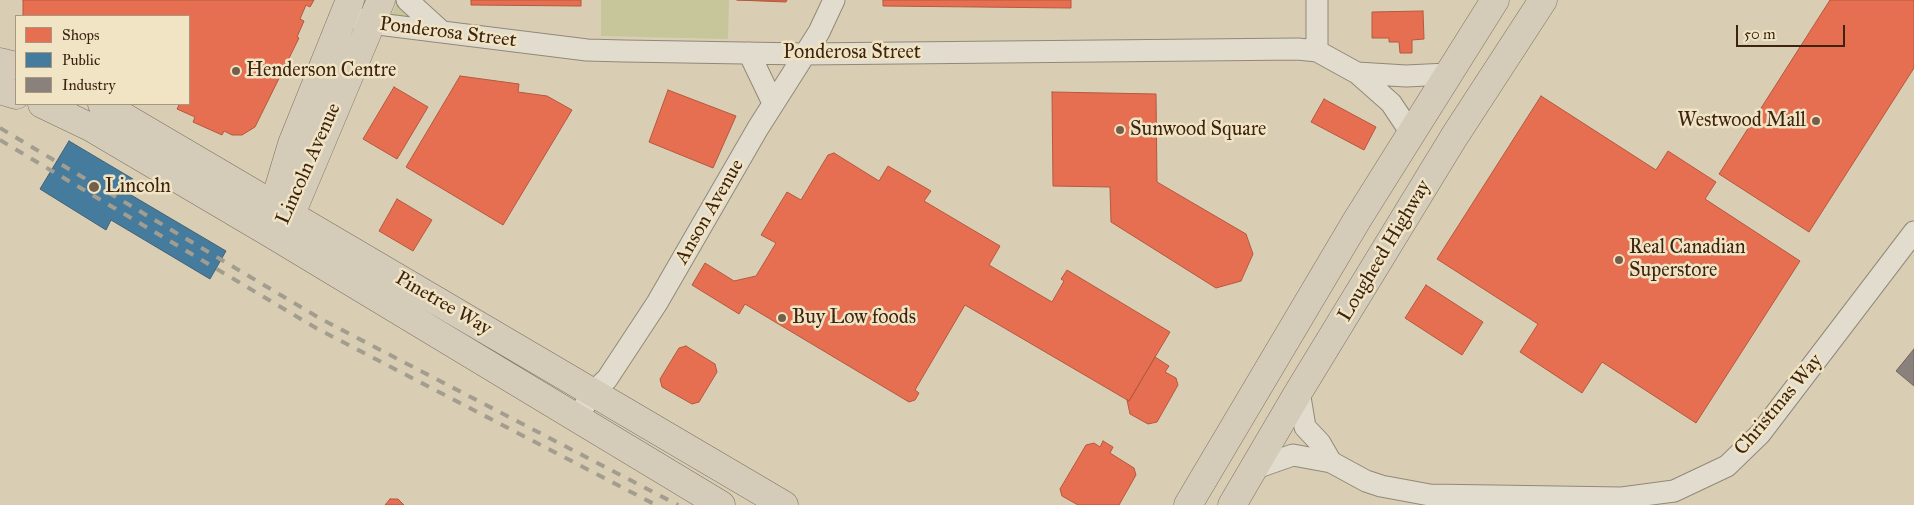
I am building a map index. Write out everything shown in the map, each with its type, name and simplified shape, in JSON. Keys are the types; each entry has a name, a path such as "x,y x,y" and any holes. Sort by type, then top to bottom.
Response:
{"main road":[{"name":"Lougheed Highway","path":"1188,505 1293,325 1495,0"},
{"name":"Lougheed Highway","path":"1232,505 1299,391 1454,137 1543,0"},
{"name":"Lincoln Avenue","path":"283,210 292,144 347,7"},
{"name":"Lincoln Avenue","path":"275,236 283,210 376,12"},
{"path":"0,62 15,66"},
{"path":"0,90 15,95"},
{"name":"Pinetree Way","path":"44,105 92,128 722,505"},
{"name":"Pinetree Way","path":"104,105 283,210 603,391 784,505"}],"street":[{"path":"407,0 441,31"},
{"name":"Anson Avenue","path":"586,424 603,391 657,303 773,103 819,32 834,0"},
{"path":"1317,0 1317,51"},
{"name":"Ponderosa Street","path":"347,7 376,12 441,31 587,50 804,54 1294,48 1317,51 1357,73 1391,103 1411,133"},
{"path":"748,53 773,103"},
{"name":"Ponderosa Street","path":"1357,73 1406,76 1448,74"},
{"name":"Christmas Way","path":"1253,469 1292,455 1331,462 1366,481 1399,491 1430,495 1678,498 1727,466 1760,434 1914,232"},
{"name":"Christmas Way","path":"1299,391 1305,426 1320,444 1331,462"}],"shaded area":[{"path":"398,0 413,18 391,16"},
{"path":"601,0 729,0 728,39 601,36"}],"building: Shops":[{"name":"Henderson Centre","path":"23,0 314,0 310,7 306,5 300,19 304,21 297,37 299,38 255,127 242,135 232,135 224,131 222,135 193,122 195,117 177,109 179,105 190,105 190,15 23,15"},
{"path":"471,0 581,0 581,6 471,5"},
{"path":"737,0 787,0 786,2"},
{"path":"883,0 1071,0 1071,8 883,6"},
{"name":"Westwood Mall","path":"1830,0 1914,0 1914,68 1809,232 1719,174"},
{"path":"1423,11 1424,39 1412,40 1412,53 1400,53 1399,42 1389,42 1389,38 1372,38 1372,12"},
{"path":"460,76 519,84 518,92 547,96 572,110 503,225 406,167"},
{"path":"394,87 428,107 397,159 363,139"},
{"path":"668,90 736,116 713,168 649,142"},
{"path":"1052,92 1156,94 1157,182 1246,234 1253,254 1241,281 1216,288 1111,222 1110,187 1053,186"},
{"name":"Real Canadian Superstore","path":"1541,96 1656,170 1668,151 1716,182 1705,199 1800,261 1696,423 1602,362 1582,393 1520,352 1538,324 1437,259"},
{"path":"1324,99 1376,127 1364,150 1311,122"},
{"path":"834,153 879,181 888,166 931,191 924,201 1000,246 989,265 1052,302 1064,281 1061,279 1067,270 1170,332 1129,401 965,305 915,390 919,393 915,400 909,402 745,304 739,314 692,285 705,263 734,281 756,276 776,243 761,235 787,192 801,200 828,155"},
{"path":"397,199 432,220 413,251 379,231"},
{"path":"1426,285 1483,322 1462,355 1405,318"},
{"path":"686,346 715,364 717,372 699,402 692,404 662,387 660,379 679,348"},
{"path":"1155,357 1169,366 1165,372 1176,378 1178,385 1157,422 1148,424 1130,414 1127,400 1129,401"},
{"path":"1103,441 1113,447 1110,453 1134,468 1136,475 1119,505 1078,505 1062,496 1060,489 1086,445 1094,443 1100,447"},
{"path":"390,499 398,499 404,505 385,505"}],"building: Public":[{"path":"69,141 133,179 126,192 226,251 210,279 111,220 106,230 40,189"}],"building: Industry":[{"path":"1914,349 1914,386 1896,371"}],"railway":[{"path":"0,128 321,319 678,505"},
{"path":"0,140 316,328 656,505"}],"place":[{"name":"Henderson Centre","path":"236,71"},
{"name":"Westwood Mall","path":"1816,121"},
{"name":"Sunwood Square","path":"1120,130"},
{"name":"Lincoln","path":"94,187"},
{"name":"Real Canadian Superstore","path":"1619,260"},
{"name":"Buy Low foods","path":"782,318"}]}
